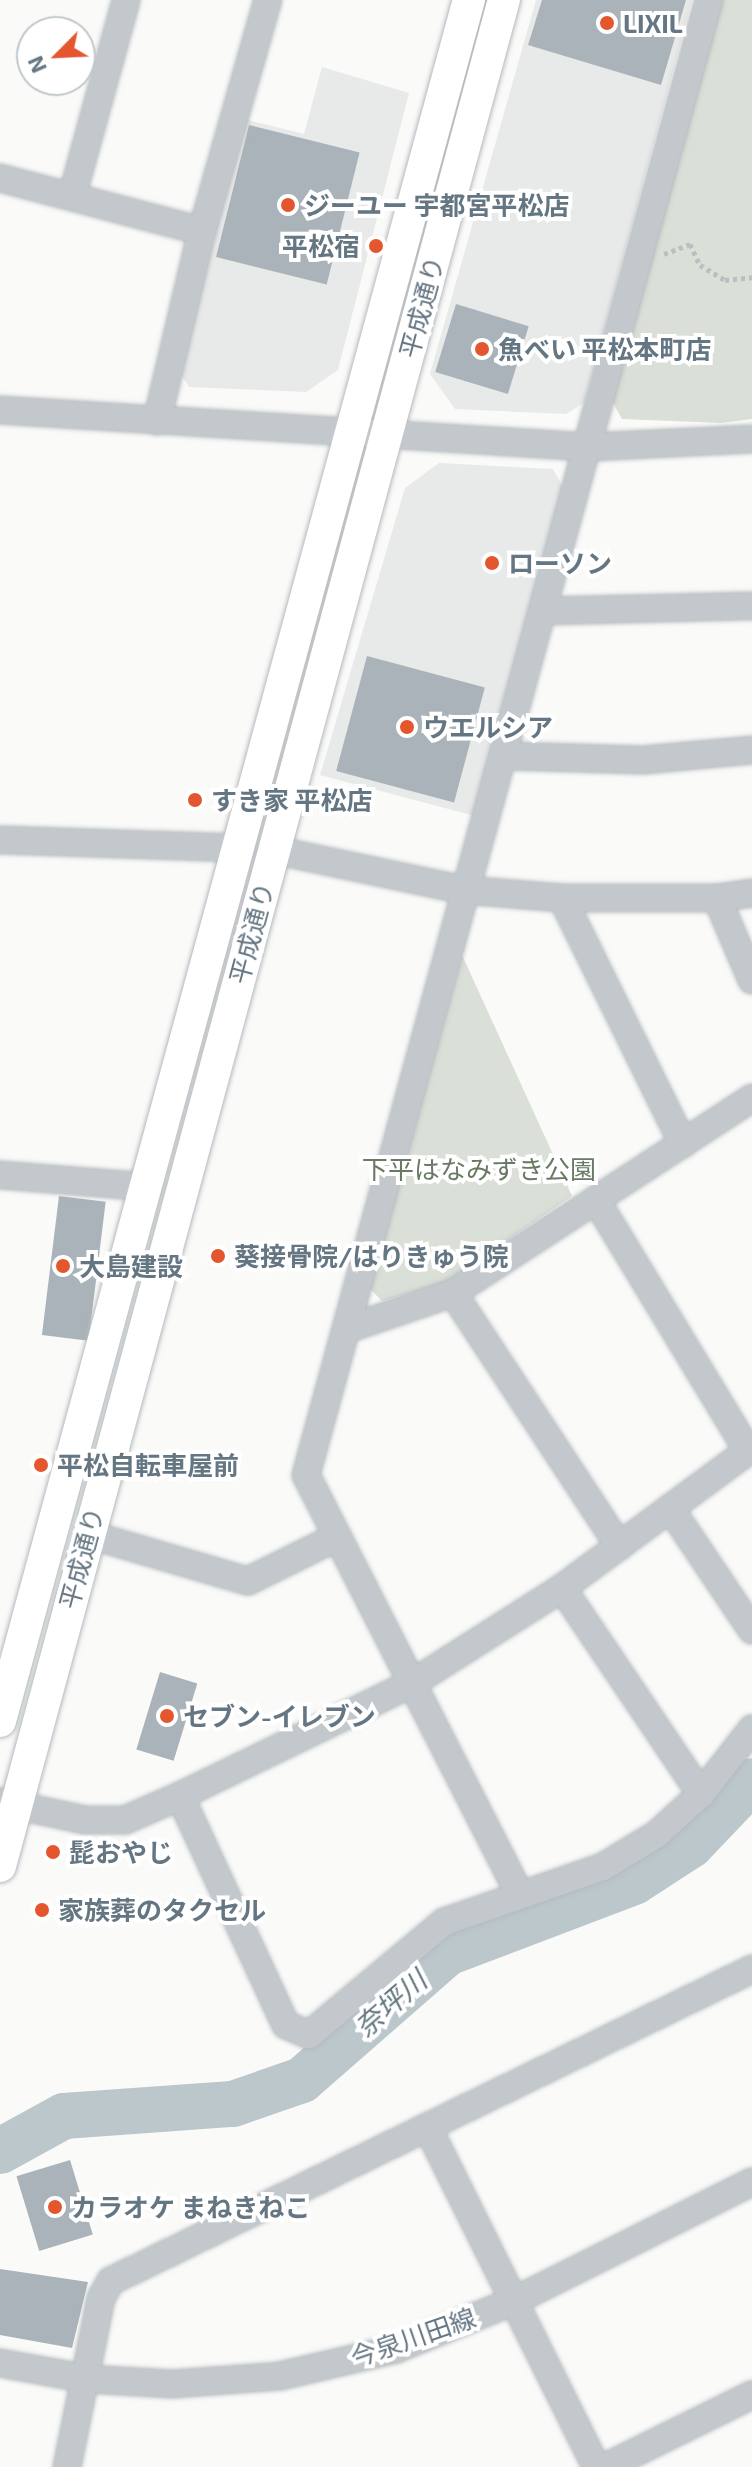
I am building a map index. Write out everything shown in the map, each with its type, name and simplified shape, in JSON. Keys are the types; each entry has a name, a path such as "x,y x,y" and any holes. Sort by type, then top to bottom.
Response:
{"main road":[{"name":"平成通り","path":"0,1721 242,848 355,432 371,351 469,0"},
{"name":"平成通り","path":"0,1866 8,1804 87,1534 504,0"}],"street":[{"path":"73,193 126,0"},
{"path":"519,1893 335,1538 306,1475 464,890 506,756 709,0"},
{"path":"157,421 202,231 265,1"},
{"path":"0,178 73,193 202,231"},
{"path":"0,410 589,447 752,439"},
{"path":"545,611 752,606"},
{"path":"506,756 643,760 752,750"},
{"path":"0,840 242,848"},
{"path":"274,850 464,890 562,898 717,898 752,893"},
{"path":"562,898 683,1144"},
{"path":"717,898 752,980"},
{"path":"347,1329 453,1293 752,1098"},
{"path":"0,1175 149,1187"},
{"path":"8,1804 85,1820 125,1820 180,1796 411,1684 562,1588 750,1449 596,1200"},
{"path":"453,1293 619,1546"},
{"path":"670,1508 752,1630"},
{"path":"87,1534 248,1581 335,1538"},
{"path":"562,1588 701,1794"},
{"path":"180,1796 286,2025 309,2035 444,1922 519,1893 603,1867 656,1835 701,1794 752,1729"},
{"path":"67,2467 88,2379 101,2298 111,2281 752,1969"},
{"path":"428,2128 596,2467"},
{"name":"今泉川田線","path":"0,2363 88,2379 172,2384 280,2376 396,2349 514,2301 752,2182"},
{"path":"606,2467 752,2395"}],"path":[{"path":"658,269 659,255 690,244 700,265 725,280 752,277"}],"shaded area":[{"path":"536,0 692,0 584,403 566,414 455,409 430,374"},
{"path":"322,67 409,93 338,370 306,392 189,387 179,371 244,119 304,134"},
{"path":"439,463 553,469 563,487 475,816 320,775 405,488"}],"green space":[{"path":"719,0 752,0 752,419 721,423 622,419 611,399"},
{"name":"下平はなみずき公園","path":"462,955 572,1196 445,1283 382,1301 370,1289"}],"building":[{"name":"LIXIL","path":"542,0 686,0 661,85 528,45"},
{"name":"ジーユー 宇都宮平松店","path":"249,125 360,153 327,285 216,257"},
{"name":"魚べい 平松本町店","path":"456,304 529,326 508,394 435,372"},
{"name":"ウエルシア","path":"367,656 485,688 454,803 336,771"},
{"name":"大島建設","path":"59,1196 106,1202 89,1341 42,1335"},
{"name":"セブン-イレブン","path":"160,1672 197,1683 174,1761 136,1749"},
{"name":"カラオケ まねきねこ","path":"70,2160 93,2235 39,2251 16,2176"},
{"path":"0,2269 88,2282 72,2348 0,2335"}],"waterway":[{"name":"奈坪川","path":"0,2151 64,2116 233,2104 302,2080 447,1953 634,1882 691,1845 752,1781"}],"place":[{"name":"LIXIL","path":"607,23"},
{"name":"ジーユー 宇都宮平松店","path":"288,205"},
{"name":"平松宿","path":"376,246"},
{"name":"魚べい 平松本町店","path":"482,349"},
{"name":"ローソン","path":"492,563"},
{"name":"ウエルシア","path":"407,727"},
{"name":"すき家 平松店","path":"195,800"},
{"name":"葵接骨院/はりきゅう院","path":"218,1256"},
{"name":"大島建設","path":"63,1266"},
{"name":"平松自転車屋前","path":"41,1465"},
{"name":"セブン-イレブン","path":"167,1716"},
{"name":"髭おやじ","path":"53,1852"},
{"name":"家族葬のタクセル","path":"42,1910"},
{"name":"カラオケ まねきねこ","path":"55,2207"}]}
